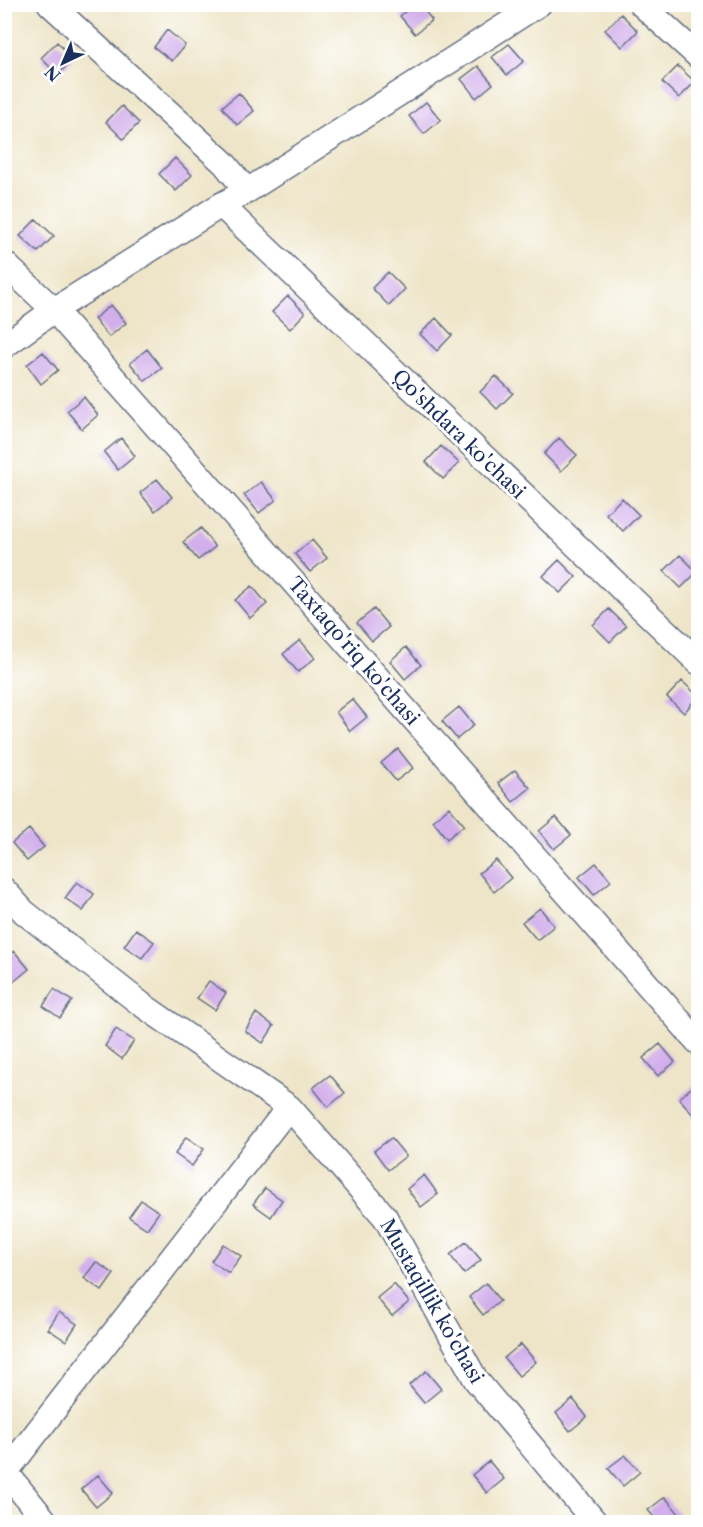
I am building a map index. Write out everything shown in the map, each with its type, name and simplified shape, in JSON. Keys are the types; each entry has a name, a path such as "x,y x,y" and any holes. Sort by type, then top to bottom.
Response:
{"street":[{"path":"50,4 224,163 247,191"},
{"path":"4,346 54,310 220,205 247,191 539,4"},
{"path":"641,4 699,56"},
{"name":"Qo'shdara ko'chasi","path":"220,205 699,662"},
{"name":"Taxtaqo'riq ko'chasi","path":"4,263 54,310 699,1042"},
{"name":"Mustaqillik ko'chasi","path":"4,890 24,912 141,1004 289,1107 385,1217 476,1380 595,1522"},
{"path":"46,1522 5,1471 289,1107"}],"building":[{"path":"414,4 419,4 432,20 415,34 400,16"},
{"path":"621,14 638,31 622,47 605,30"},
{"path":"167,30 185,45 172,61 154,47"},
{"path":"57,42 73,59 58,75 41,58"},
{"path":"509,44 524,61 507,75 492,57"},
{"path":"478,66 493,84 476,98 461,79"},
{"path":"678,66 695,82 679,98 662,82"},
{"path":"239,93 254,111 237,125 222,107"},
{"path":"426,102 441,120 424,134 409,116"},
{"path":"122,106 139,123 123,139 106,122"},
{"path":"175,158 192,175 176,191 159,174"},
{"path":"36,219 54,236 38,252 20,236"},
{"path":"388,272 405,289 389,306 372,288"},
{"path":"288,296 305,313 290,329 272,312"},
{"path":"111,305 126,323 109,337 94,319"},
{"path":"436,318 452,335 437,351 420,334"},
{"path":"147,349 162,368 145,381 130,363"},
{"path":"43,352 58,370 41,384 27,365"},
{"path":"496,376 513,393 497,409 480,392"},
{"path":"84,397 98,415 82,429 67,411"},
{"path":"121,438 135,456 118,470 104,452"},
{"path":"559,438 577,455 561,471 544,454"},
{"path":"441,446 459,463 443,479 426,462"},
{"path":"157,479 172,497 155,511 140,493"},
{"path":"261,482 276,500 259,513 244,495"},
{"path":"622,498 639,515 623,531 606,514"},
{"path":"201,528 215,547 198,560 183,542"},
{"path":"312,540 327,558 310,572 295,554"},
{"path":"680,555 697,572 681,588 664,571"},
{"path":"559,560 576,577 560,593 543,576"},
{"path":"252,586 267,604 250,618 235,600"},
{"path":"374,609 389,627 372,641 357,623"},
{"path":"609,609 626,626 610,642 593,625"},
{"path":"300,640 315,658 298,672 283,654"},
{"path":"406,647 421,665 405,679 390,661"},
{"path":"682,681 698,696 684,713 667,697"},
{"path":"352,699 367,717 350,731 336,712"},
{"path":"459,707 474,725 457,739 442,721"},
{"path":"398,749 413,768 396,781 381,763"},
{"path":"515,770 530,788 513,802 498,783"},
{"path":"449,807 464,825 447,839 433,821"},
{"path":"556,817 571,835 554,849 539,831"},
{"path":"29,829 44,847 27,861 12,843"},
{"path":"496,860 511,878 494,892 479,873"},
{"path":"596,863 611,881 594,895 579,877"},
{"path":"77,882 94,894 83,911 65,898"},
{"path":"540,908 554,926 537,940 522,922"},
{"path":"136,929 154,942 142,958 124,946"},
{"path":"14,951 29,969 12,983 4,974 4,959"},
{"path":"209,981 226,993 215,1010 197,998"},
{"path":"54,989 72,1001 60,1018 43,1006"},
{"path":"256,1013 274,1026 263,1043 245,1031"},
{"path":"116,1029 134,1041 122,1059 105,1046"},
{"path":"660,1044 675,1062 658,1076 643,1058"},
{"path":"330,1075 345,1093 328,1107 313,1088"},
{"path":"696,1084 698,1112 694,1116 679,1098"},
{"path":"186,1137 204,1149 192,1166 175,1154"},
{"path":"391,1138 406,1156 388,1170 374,1151"},
{"path":"424,1175 438,1194 421,1207 407,1189"},
{"path":"265,1188 282,1200 271,1217 253,1204"},
{"path":"141,1200 159,1212 147,1229 129,1217"},
{"path":"466,1242 481,1260 464,1274 450,1255"},
{"path":"223,1244 241,1256 229,1273 211,1261"},
{"path":"96,1262 114,1274 102,1291 84,1278"},
{"path":"486,1283 500,1301 483,1315 469,1297"},
{"path":"394,1284 409,1302 392,1316 377,1298"},
{"path":"59,1312 77,1324 66,1341 48,1329"},
{"path":"521,1344 536,1362 519,1376 504,1358"},
{"path":"426,1371 441,1389 424,1403 409,1385"},
{"path":"573,1399 587,1417 570,1431 556,1413"},
{"path":"625,1455 640,1472 623,1486 608,1468"},
{"path":"489,1461 504,1479 487,1493 472,1475"},
{"path":"98,1475 113,1493 96,1507 81,1489"},
{"path":"665,1497 680,1515 670,1522 658,1522 648,1510"}]}
